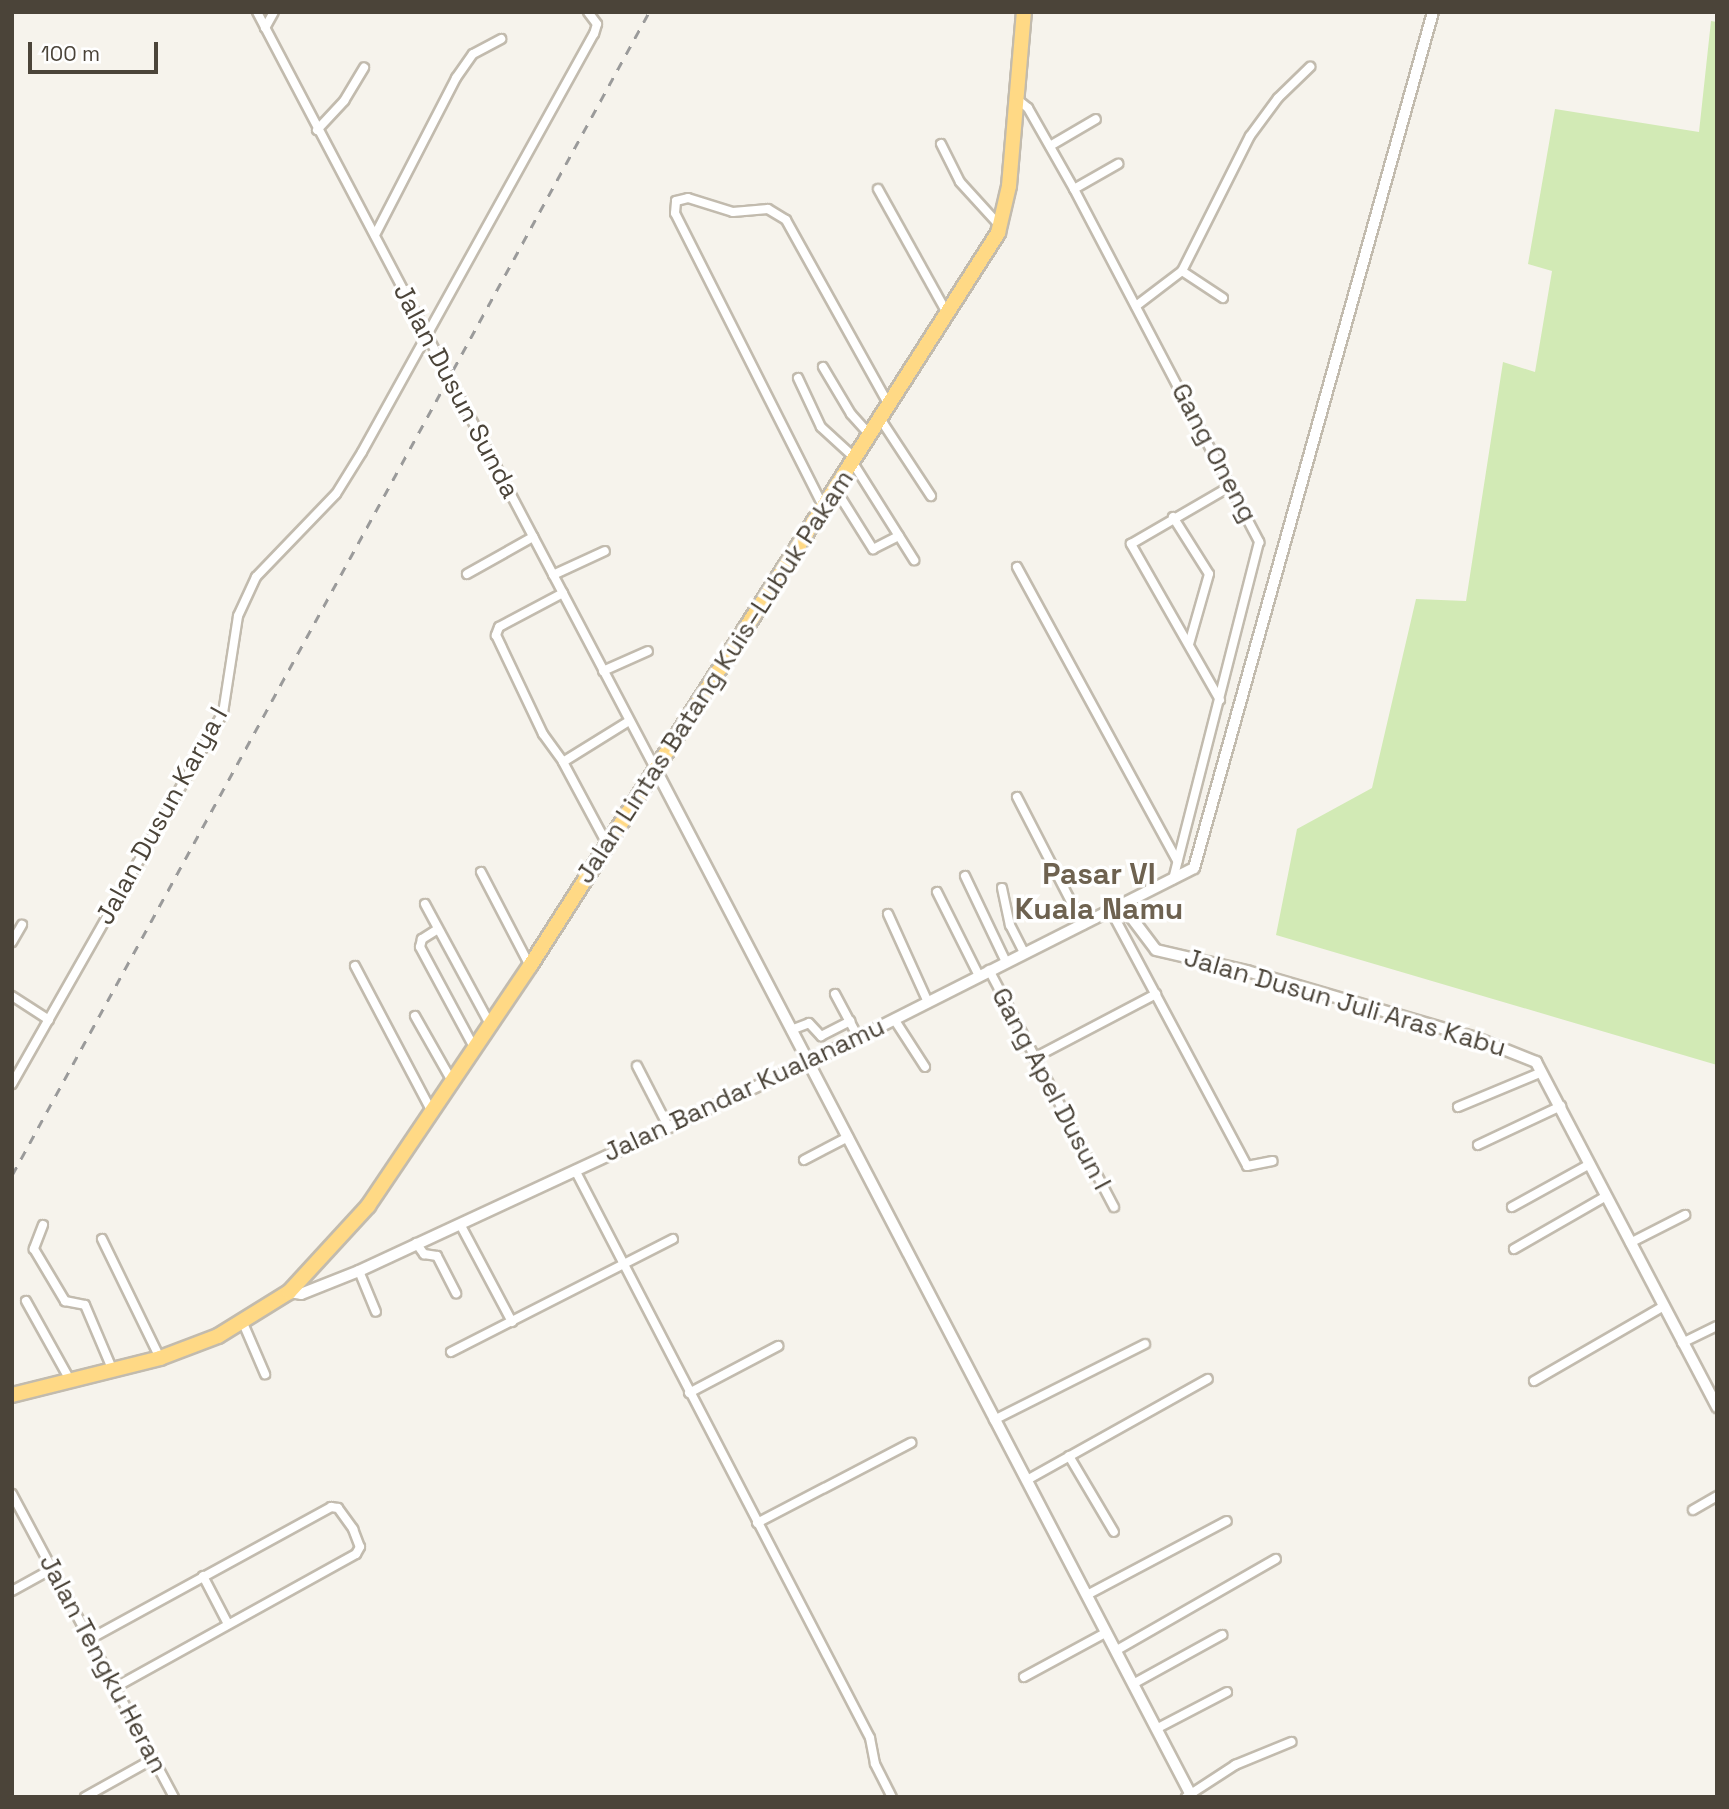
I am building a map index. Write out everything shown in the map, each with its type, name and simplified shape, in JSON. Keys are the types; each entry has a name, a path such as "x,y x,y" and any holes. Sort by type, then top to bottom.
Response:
{"highway":[{"name":"Jalan Lintas Batang Kuis–Lubuk Pakam","path":"12,1395 160,1358 243,1323 289,1292 354,1224 491,1026 886,414 1001,226 1008,199 1024,12"}],"street":[{"name":"Jalan Dusun Sunda","path":"257,12 424,334 656,770"},
{"path":"265,28 274,12"},
{"name":"Jalan Dusun Karya I","path":"12,1084 223,713 238,616 256,577 336,494 594,34 597,24 588,12"},
{"name":"Jalan Bandar Kualanamu","path":"289,1292 301,1294 359,1271 808,1063 1194,869 1433,12"},
{"path":"374,235 456,78 473,54 501,39"},
{"path":"1136,306 1182,271 1256,126 1310,67"},
{"path":"317,130 344,102 363,68"},
{"name":"Gang Oneng","path":"1017,99 1028,108 1074,189 1256,533 1259,549 1173,879"},
{"path":"1050,146 1096,119"},
{"path":"941,144 960,182 1001,226"},
{"path":"1074,189 1118,164"},
{"path":"878,189 948,316"},
{"path":"825,509 685,233 675,212 676,201 688,198 733,212 768,209 786,219 931,496"},
{"path":"1182,271 1223,298"},
{"path":"823,367 851,414 871,436"},
{"path":"798,378 821,427 855,461 914,560"},
{"path":"1220,700 1131,544 1173,517 1231,486"},
{"path":"836,490 870,547 877,549 899,536"},
{"path":"1173,517 1209,574 1189,645"},
{"path":"467,574 533,537"},
{"path":"554,575 605,551"},
{"path":"1017,567 1171,857 1177,861"},
{"path":"562,593 495,632 543,734 563,762 607,844"},
{"path":"603,671 648,651"},
{"path":"563,762 629,721"},
{"path":"656,770 1107,1632 1189,1795 1235,1765 1290,1742"},
{"path":"1017,797 1083,925"},
{"path":"481,872 530,965"},
{"path":"964,876 1006,962"},
{"path":"1002,888 1010,925 1024,953"},
{"path":"937,892 979,976"},
{"path":"425,904 491,1026"},
{"name":"Jalan Dusun Juli Aras Kabu","path":"1122,905 1138,931 1156,950 1247,971 1529,1056 1542,1072 1561,1106 1717,1408"},
{"path":"1111,911 1247,1166 1273,1160"},
{"path":"888,914 928,1002"},
{"path":"12,942 22,925"},
{"path":"438,929 422,939 420,947 475,1049"},
{"path":"1126,937 1138,931"},
{"path":"355,966 432,1111"},
{"name":"Gang Apel Dusun I","path":"989,970 1114,1207"},
{"path":"1034,1058 1156,994"},
{"path":"835,995 858,1037"},
{"path":"12,996 49,1020"},
{"path":"415,1016 452,1081"},
{"path":"894,1018 925,1067"},
{"path":"791,1030 809,1023 818,1035 850,1021"},
{"path":"832,1030 841,1046"},
{"path":"637,1066 668,1126"},
{"path":"1458,1107 1542,1072"},
{"path":"1478,1145 1561,1106"},
{"path":"804,1160 848,1137"},
{"path":"1512,1207 1590,1164"},
{"path":"575,1170 870,1738 875,1763 892,1797"},
{"path":"1514,1250 1606,1196"},
{"path":"1630,1243 1685,1215"},
{"path":"460,1224 512,1322"},
{"path":"43,1226 34,1249 65,1301 85,1304 113,1371"},
{"path":"102,1239 160,1358"},
{"path":"451,1352 673,1239"},
{"path":"416,1243 424,1254 437,1256 456,1293"},
{"path":"359,1271 376,1312"},
{"path":"26,1301 71,1382"},
{"path":"1534,1381 1664,1306"},
{"path":"243,1323 265,1374"},
{"path":"1682,1343 1717,1326"},
{"path":"995,1420 1144,1344"},
{"path":"689,1392 778,1346"},
{"path":"1027,1480 1208,1379"},
{"path":"757,1523 911,1443"},
{"path":"1069,1456 1114,1532"},
{"name":"Jalan Tengku Heran","path":"12,1494 174,1797"},
{"path":"1693,1510 1717,1496"},
{"path":"90,1639 331,1507 338,1508 353,1529 360,1547 356,1553 116,1687"},
{"path":"1087,1595 1227,1521"},
{"path":"1116,1650 1276,1559"},
{"path":"12,1591 52,1569"},
{"path":"203,1576 229,1624"},
{"path":"1024,1677 1107,1632"},
{"path":"1133,1684 1222,1635"},
{"path":"1156,1730 1227,1692"},
{"path":"85,1797 153,1759"}],"green space":[{"path":"1711,21 1717,22 1717,1065 1276,935 1297,829 1372,788 1416,599 1466,601 1503,362 1535,372 1552,271 1528,264 1555,109 1699,132"}],"railway":[{"path":"12,1175 649,12"}],"district":[{"name":"Pasar VI Kuala Namu","path":"1099,891"}]}
